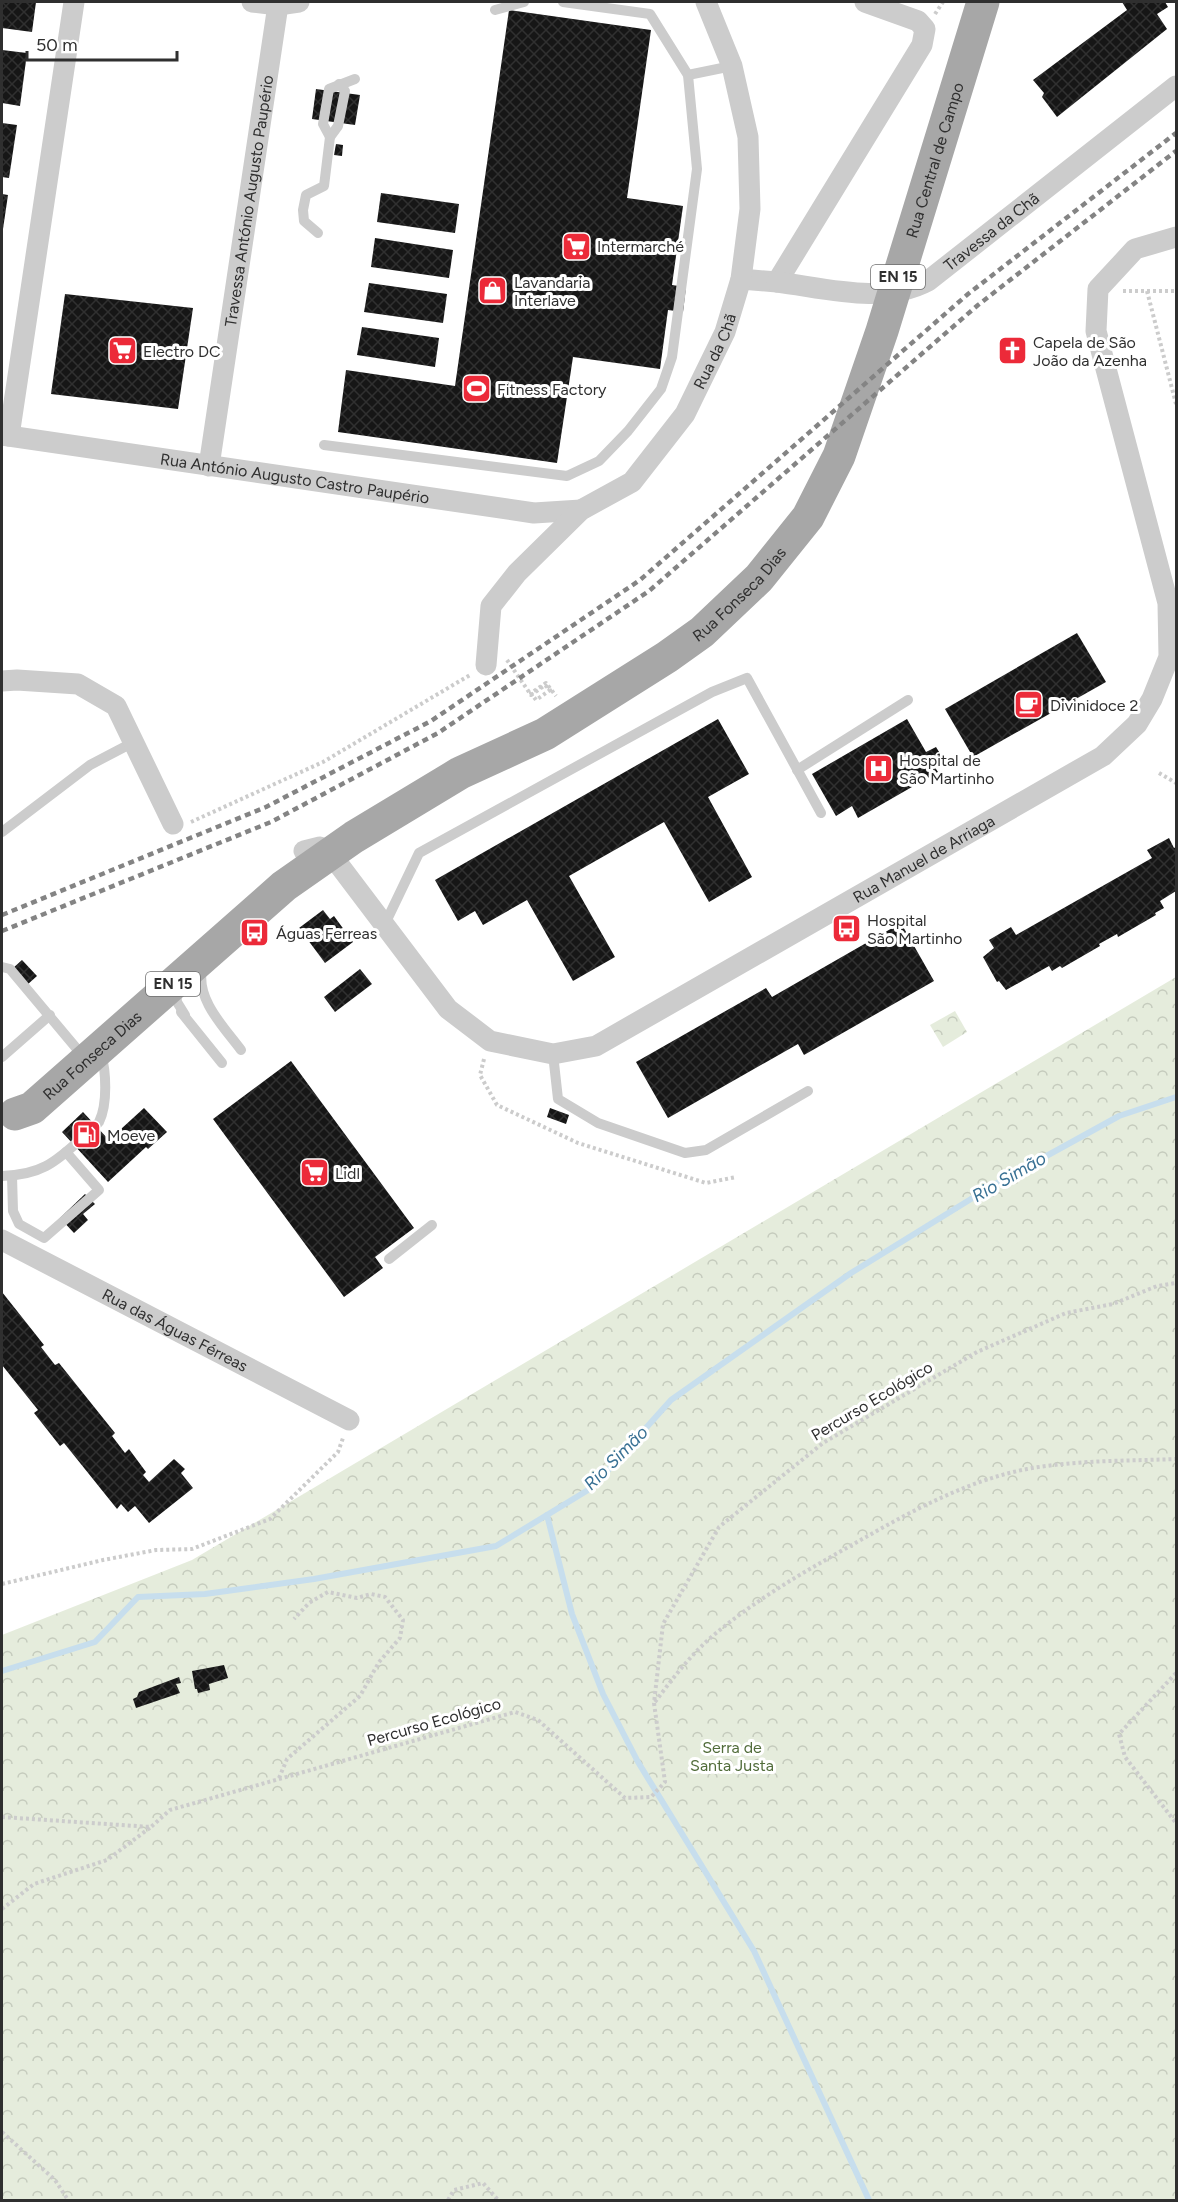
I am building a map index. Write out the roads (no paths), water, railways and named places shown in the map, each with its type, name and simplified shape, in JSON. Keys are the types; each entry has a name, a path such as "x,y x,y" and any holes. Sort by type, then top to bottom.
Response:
{"main road":[{"name":"Rua Central de Campo","path":"839,456 882,331 983,2"},
{"name":"Rua Fonseca Dias","path":"8,1120 32,1108 87,1047 219,920 317,852 460,773 545,734 635,679 702,632 759,578 808,517 839,456"},
{"name":"Rua Fonseca Dias","path":"87,1047 143,1002 190,987 216,939 284,886 317,852 364,810 436,768 547,718 603,697"}],"street":[{"name":"Rua António Augusto Castro Paupério","path":"74,2 5,436 534,513 581,510"},
{"path":"252,2 278,5 299,2"},
{"name":"Rua da Chã","path":"495,660 491,606 517,573 581,510 632,482 685,414 725,332 741,279 750,209 748,137 732,66 706,2"},
{"path":"741,279 777,282 922,45 925,29 918,21 865,2"},
{"name":"Travessa António Augusto Paupério","path":"209,466 278,5"},
{"name":"Travessa da Chã","path":"777,282 871,294 910,291 928,281 1176,87"},
{"name":"Rua Manuel de Arriaga","path":"317,852 384,926 448,1009 490,1041 553,1054 596,1046 1103,756 1137,724 1152,699 1169,657 1168,603 1096,331 1098,289 1135,249 1176,237"},
{"path":"2,681 78,684 116,706 173,824"},
{"name":"Rua das Águas Férreas","path":"2,1240 349,1420"}],"lane":[{"path":"495,10 524,2"},
{"path":"324,445 567,476 599,461 661,389 672,357 697,169 688,75 650,14 563,2"},
{"path":"688,75 732,66"},
{"path":"330,137 323,124 329,88 354,79"},
{"path":"318,232 304,221 303,210 306,195 324,186 330,137 338,126 345,91 339,84"},
{"path":"384,926 419,853 712,692 747,678 821,813"},
{"path":"797,770 908,700"},
{"path":"2,832 90,765 132,743"},
{"path":"2,967 10,969 50,1015 87,1047 104,1066 103,1107 99,1122 53,1163 34,1173 7,1176 13,1211 19,1224 44,1238 99,1190 66,1152"},
{"path":"222,1064 177,1002 190,987 241,1050"},
{"path":"143,1002 174,1006 185,1015"},
{"path":"2,1057 50,1015"},
{"path":"553,1054 558,1099 598,1123 685,1153 706,1150 808,1091"},
{"path":"389,1259 432,1225"}],"waterway":[{"name":"Rio Simão","path":"2,1671 95,1642 138,1597 205,1594 314,1579 496,1546 593,1487 671,1400 851,1273 992,1186 1119,1116 1176,1097"},
{"path":"547,1515 572,1614 603,1694 638,1762 754,1951 869,2200"}],"railway":[{"path":"2,915 266,807 431,721 640,580 968,294 1176,133"},
{"path":"2,931 271,822 438,733 649,591 978,305 1176,151"}],"place":[{"name":"Intermarché","path":"576,246"},
{"name":"Lavandaria Interlave","path":"493,291"},
{"name":"Electro DC","path":"122,351"},
{"name":"Capela de São João da Azenha","path":"1012,351"},
{"name":"Fitness Factory","path":"476,389"},
{"name":"Divinidoce 2","path":"1029,705"},
{"name":"Hospital de São Martinho","path":"878,769"},
{"name":"Hospital São Martinho","path":"846,929"},
{"name":"Águas Ferreas","path":"255,933"},
{"name":"Moeve","path":"86,1135"},
{"name":"Lidl","path":"314,1173"}],"park label":[{"name":"Serra de Santa Justa","path":"732,1756"}]}
